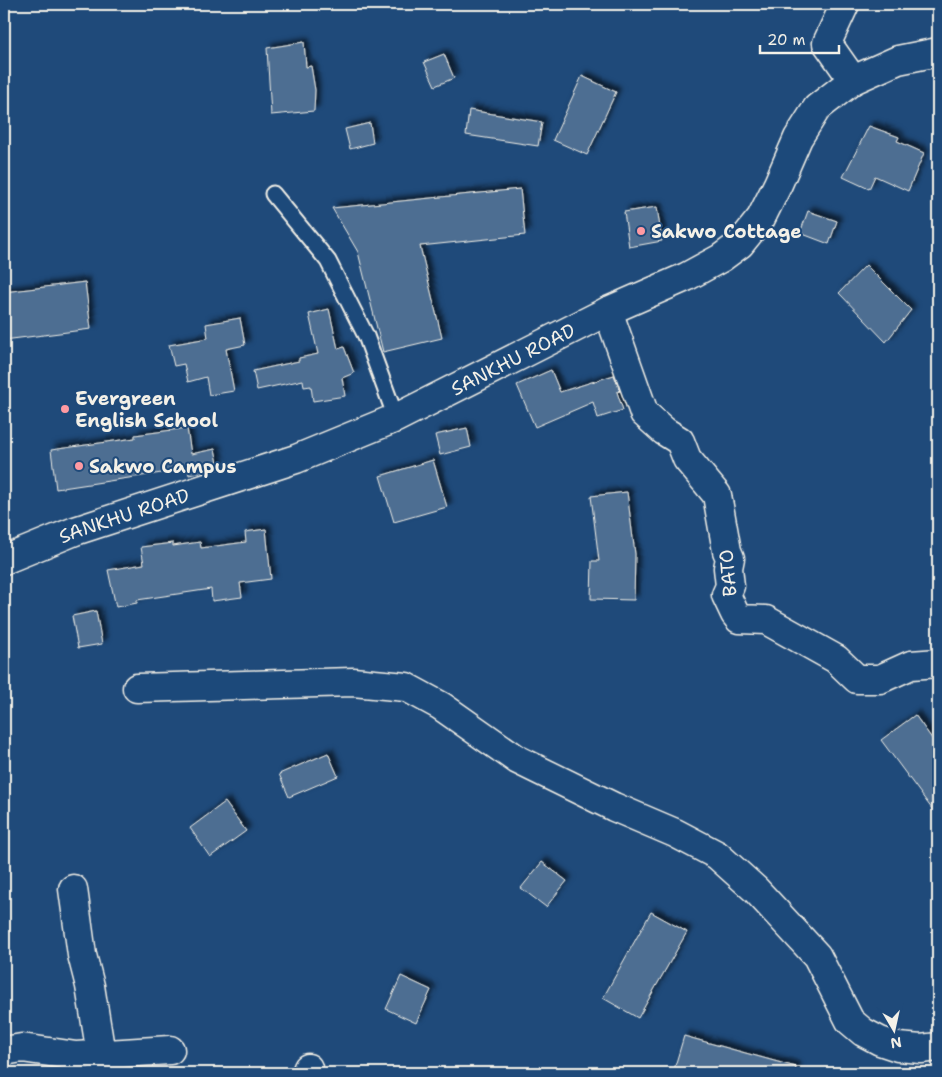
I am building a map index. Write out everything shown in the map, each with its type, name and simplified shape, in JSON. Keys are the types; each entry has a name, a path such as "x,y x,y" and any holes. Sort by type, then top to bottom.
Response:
{"street":[{"path":"845,4 828,43 853,80"},
{"name":"SANKHU ROAD","path":"4,560 75,531 296,459 396,418 608,311 686,277 721,258 740,244 761,218 798,138 817,108 853,80 898,60 938,52"},
{"name":"BATO","path":"608,311 644,414 664,431 680,441 688,459 717,495 727,551 730,558 728,568 730,586 726,595 739,619 766,620 836,659 857,679 880,679 911,665 938,663"},
{"path":"137,688 353,682 406,686 441,706 518,760 614,808 675,833 717,855 756,890 817,956 850,1021 880,1041 898,1047 938,1048"},
{"path":"73,889 82,956 90,986 103,1064"},
{"path":"4,1051 22,1048 76,1056 103,1064 170,1050"}],"lane":[{"path":"273,194 328,261 366,336 396,418"}],"building":[{"path":"304,42 306,67 311,66 315,90 314,111 271,115 267,48"},
{"path":"444,54 454,78 435,86 424,62"},
{"path":"582,76 616,92 587,155 553,140"},
{"path":"469,110 542,122 538,146 466,135"},
{"path":"370,123 373,143 350,149 345,129"},
{"path":"869,126 899,137 897,141 924,153 908,191 875,176 869,189 843,177"},
{"path":"520,189 525,235 420,246 442,338 383,352 358,252 332,208"},
{"path":"657,207 662,241 629,247 624,212"},
{"path":"808,211 837,221 829,244 800,233"},
{"path":"866,265 911,310 886,342 839,293"},
{"path":"85,282 91,329 4,340 4,292"},
{"path":"329,309 338,349 344,347 354,373 342,378 345,396 313,401 311,386 304,387 303,380 257,390 253,371 299,361 299,358 318,354 309,314"},
{"path":"240,318 245,345 226,349 234,391 209,395 206,377 188,382 184,364 174,366 169,345 208,338 206,324"},
{"path":"551,370 560,392 614,375 620,391 617,392 623,410 598,418 593,402 535,427 517,385"},
{"path":"187,428 191,454 215,449 219,468 189,475 188,469 56,489 51,450 135,438 135,435"},
{"path":"467,428 471,447 440,455 435,435"},
{"path":"433,460 447,507 394,522 380,476"},
{"path":"627,492 635,554 634,600 591,599 592,561 599,561 591,496"},
{"path":"266,529 271,579 240,583 242,597 212,601 211,589 137,600 137,603 116,607 108,570 144,564 141,547 173,543 173,546 200,542 201,548 246,542 245,532"},
{"path":"96,611 102,644 78,648 72,616"},
{"path":"915,715 938,747 938,817 881,740"},
{"path":"328,753 338,776 289,797 279,774"},
{"path":"225,802 246,831 210,857 190,828"},
{"path":"542,862 567,881 546,907 521,888"},
{"path":"651,912 687,932 638,1018 603,998"},
{"path":"401,976 431,990 416,1023 386,1009"},
{"path":"684,1036 796,1067 795,1073 673,1073"}],"place":[{"name":"Sakwo Cottage","path":"641,231"},
{"name":"Evergreen English School","path":"65,409"},
{"name":"Sakwo Campus","path":"79,466"}]}
